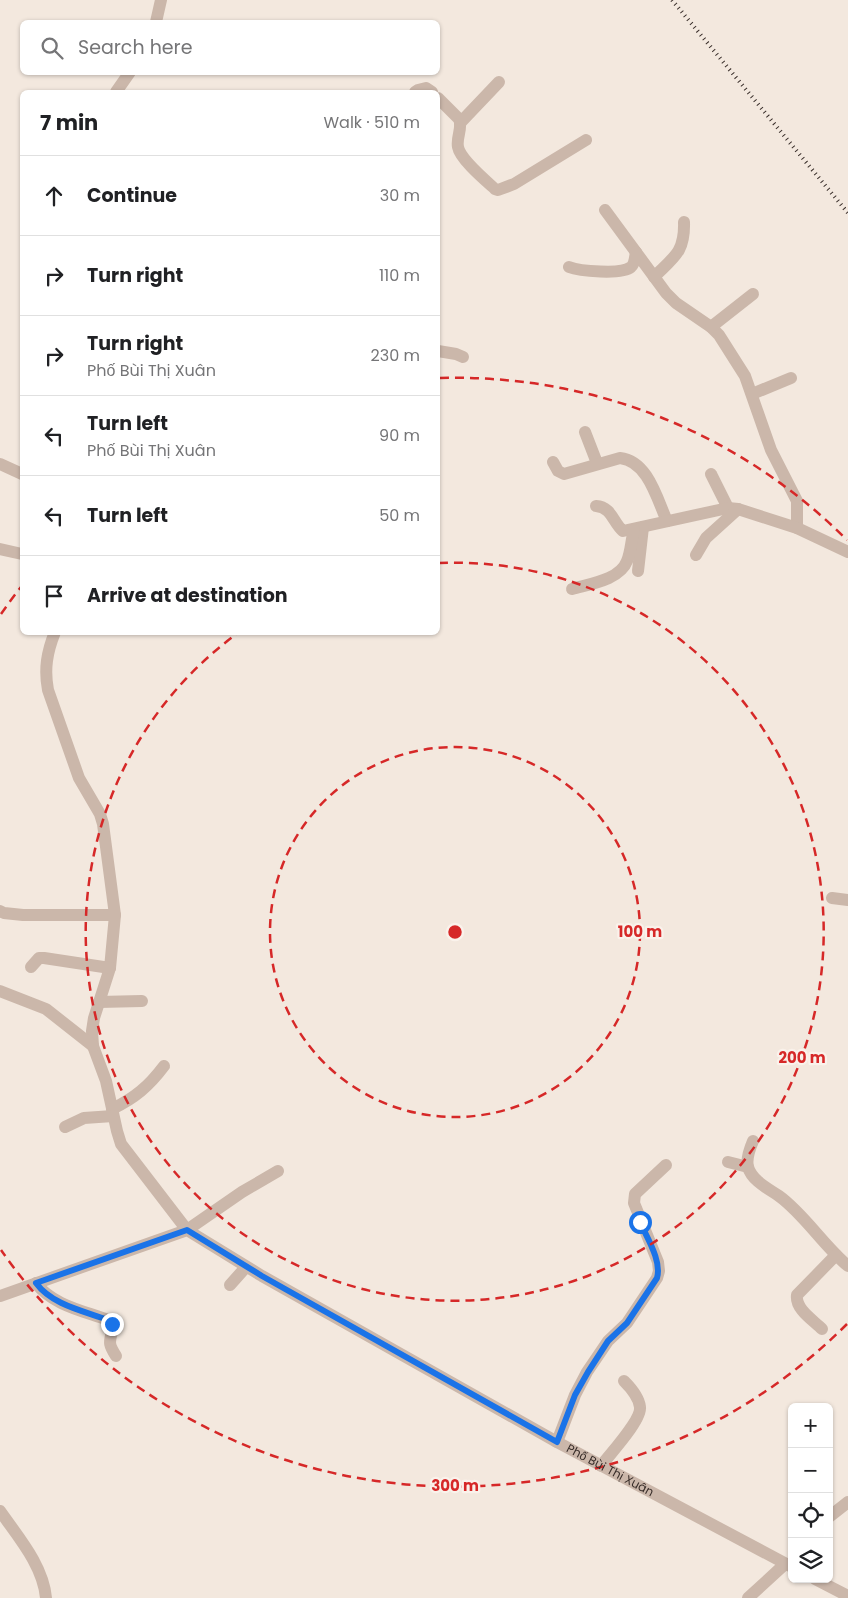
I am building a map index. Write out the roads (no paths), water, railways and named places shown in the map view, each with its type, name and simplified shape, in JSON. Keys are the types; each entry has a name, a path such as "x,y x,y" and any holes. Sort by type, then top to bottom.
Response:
{"street":[{"path":"156,20 161,0"},
{"path":"117,90 128,75"},
{"path":"460,123 499,82"},
{"path":"440,100 459,119 458,142 461,154 498,190 514,184 586,140"},
{"path":"606,210 654,277 676,304 711,327 728,346 745,376 771,450 797,501 797,528"},
{"path":"654,277 679,252 683,242 684,222"},
{"path":"569,266 580,270 617,271 632,267 636,252"},
{"path":"711,327 753,294"},
{"path":"440,351 463,357"},
{"path":"752,394 791,378"},
{"path":"585,432 597,464"},
{"path":"553,462 558,470 564,474 620,458 635,462 645,473 667,521"},
{"path":"0,464 20,473"},
{"path":"711,474 733,509"},
{"path":"596,506 607,510 621,530 629,531 667,521 733,509 797,528 848,552"},
{"path":"696,555 706,538 733,509"},
{"path":"638,528 638,571"},
{"path":"572,589 607,578 624,567 638,528"},
{"path":"0,549 20,554"},
{"path":"54,635 45,663 45,678 79,778 100,814 103,824 115,915 110,968 92,1031 93,1046 106,1081 119,1137 129,1155 187,1230"},
{"path":"832,898 848,900"},
{"path":"0,911 23,915 115,915"},
{"path":"31,967 39,958 44,958 110,968"},
{"path":"0,991 46,1009 93,1046"},
{"path":"99,1002 142,1001"},
{"path":"65,1127 84,1118 112,1112 152,1082 164,1066"},
{"path":"753,1141 748,1154 748,1167 762,1185 786,1201 848,1266"},
{"path":"728,1162 748,1167"},
{"path":"557,1442 575,1395 592,1364 608,1341 627,1323 657,1278 658,1262 634,1203 635,1194 666,1166"},
{"path":"0,1296 187,1230 242,1192 278,1171"},
{"name":"Phố Bùi Thị Xuân","path":"187,1230 246,1267 557,1442 788,1564"},
{"path":"822,1328 796,1300 797,1295 836,1255"},
{"path":"230,1285 246,1267"},
{"path":"36,1283 46,1294 58,1301 108,1320 113,1327 109,1342 116,1356"},
{"path":"601,1466 639,1414 640,1408 636,1398 624,1381"},
{"path":"833,1514 848,1502"},
{"path":"0,1511 36,1566 42,1578 46,1598"},
{"path":"748,1598 788,1567"},
{"path":"823,1583 848,1596"}],"railway":[{"path":"672,0 848,213"}]}
